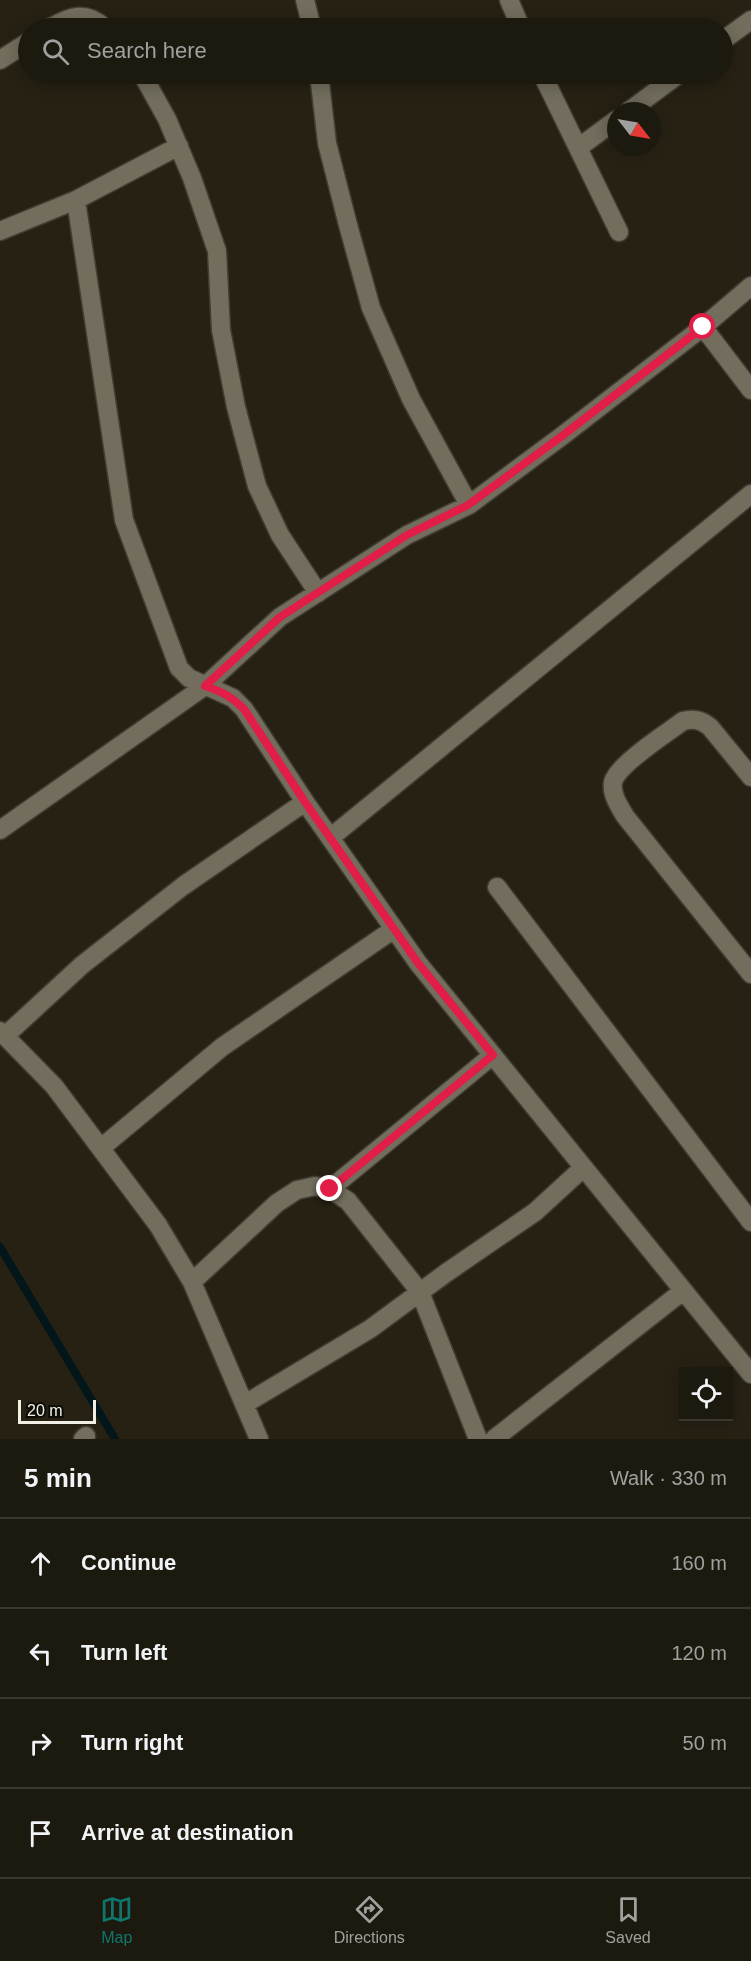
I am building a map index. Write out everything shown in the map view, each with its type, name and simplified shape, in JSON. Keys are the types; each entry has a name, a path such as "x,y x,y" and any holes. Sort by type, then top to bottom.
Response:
{"street":[{"path":"305,0 310,18"},
{"path":"509,0 517,18"},
{"path":"70,18 74,16 88,18"},
{"path":"733,34 751,20"},
{"path":"0,60 18,48"},
{"path":"148,84 179,146 217,251 221,330 236,408 257,486 280,535 318,592"},
{"path":"320,84 327,143 371,308 411,399 468,505"},
{"path":"547,84 619,232"},
{"path":"640,102 665,84"},
{"path":"578,148 607,127"},
{"path":"0,231 76,200 179,146"},
{"path":"76,200 124,520 178,668 189,678 227,694 244,709 305,802 418,963 751,1374"},
{"path":"0,830 205,686 280,617 407,535 468,505 703,327 751,286"},
{"path":"703,327 751,390"},
{"path":"330,838 751,494"},
{"path":"751,777 710,727 702,721 693,719 683,721 620,768 614,781 613,792 625,816 751,974"},
{"path":"259,1439 192,1282 158,1225 54,1086 3,1033 82,965 183,886 305,802"},
{"path":"497,887 751,1222"},
{"path":"100,1148 222,1047 394,929"},
{"path":"330,1189 493,1055"},
{"path":"246,1404 370,1329 535,1212 584,1167"},
{"path":"192,1282 277,1203 297,1190 315,1186 330,1189 348,1201 420,1292 478,1439"},
{"path":"494,1439 683,1291"}],"waterway":[{"path":"0,1247 115,1439"}],"route":[{"path":"330,1189 493,1055 418,963 305,802 244,709 233,698 205,686 280,617 407,535 468,505 703,327"}]}
